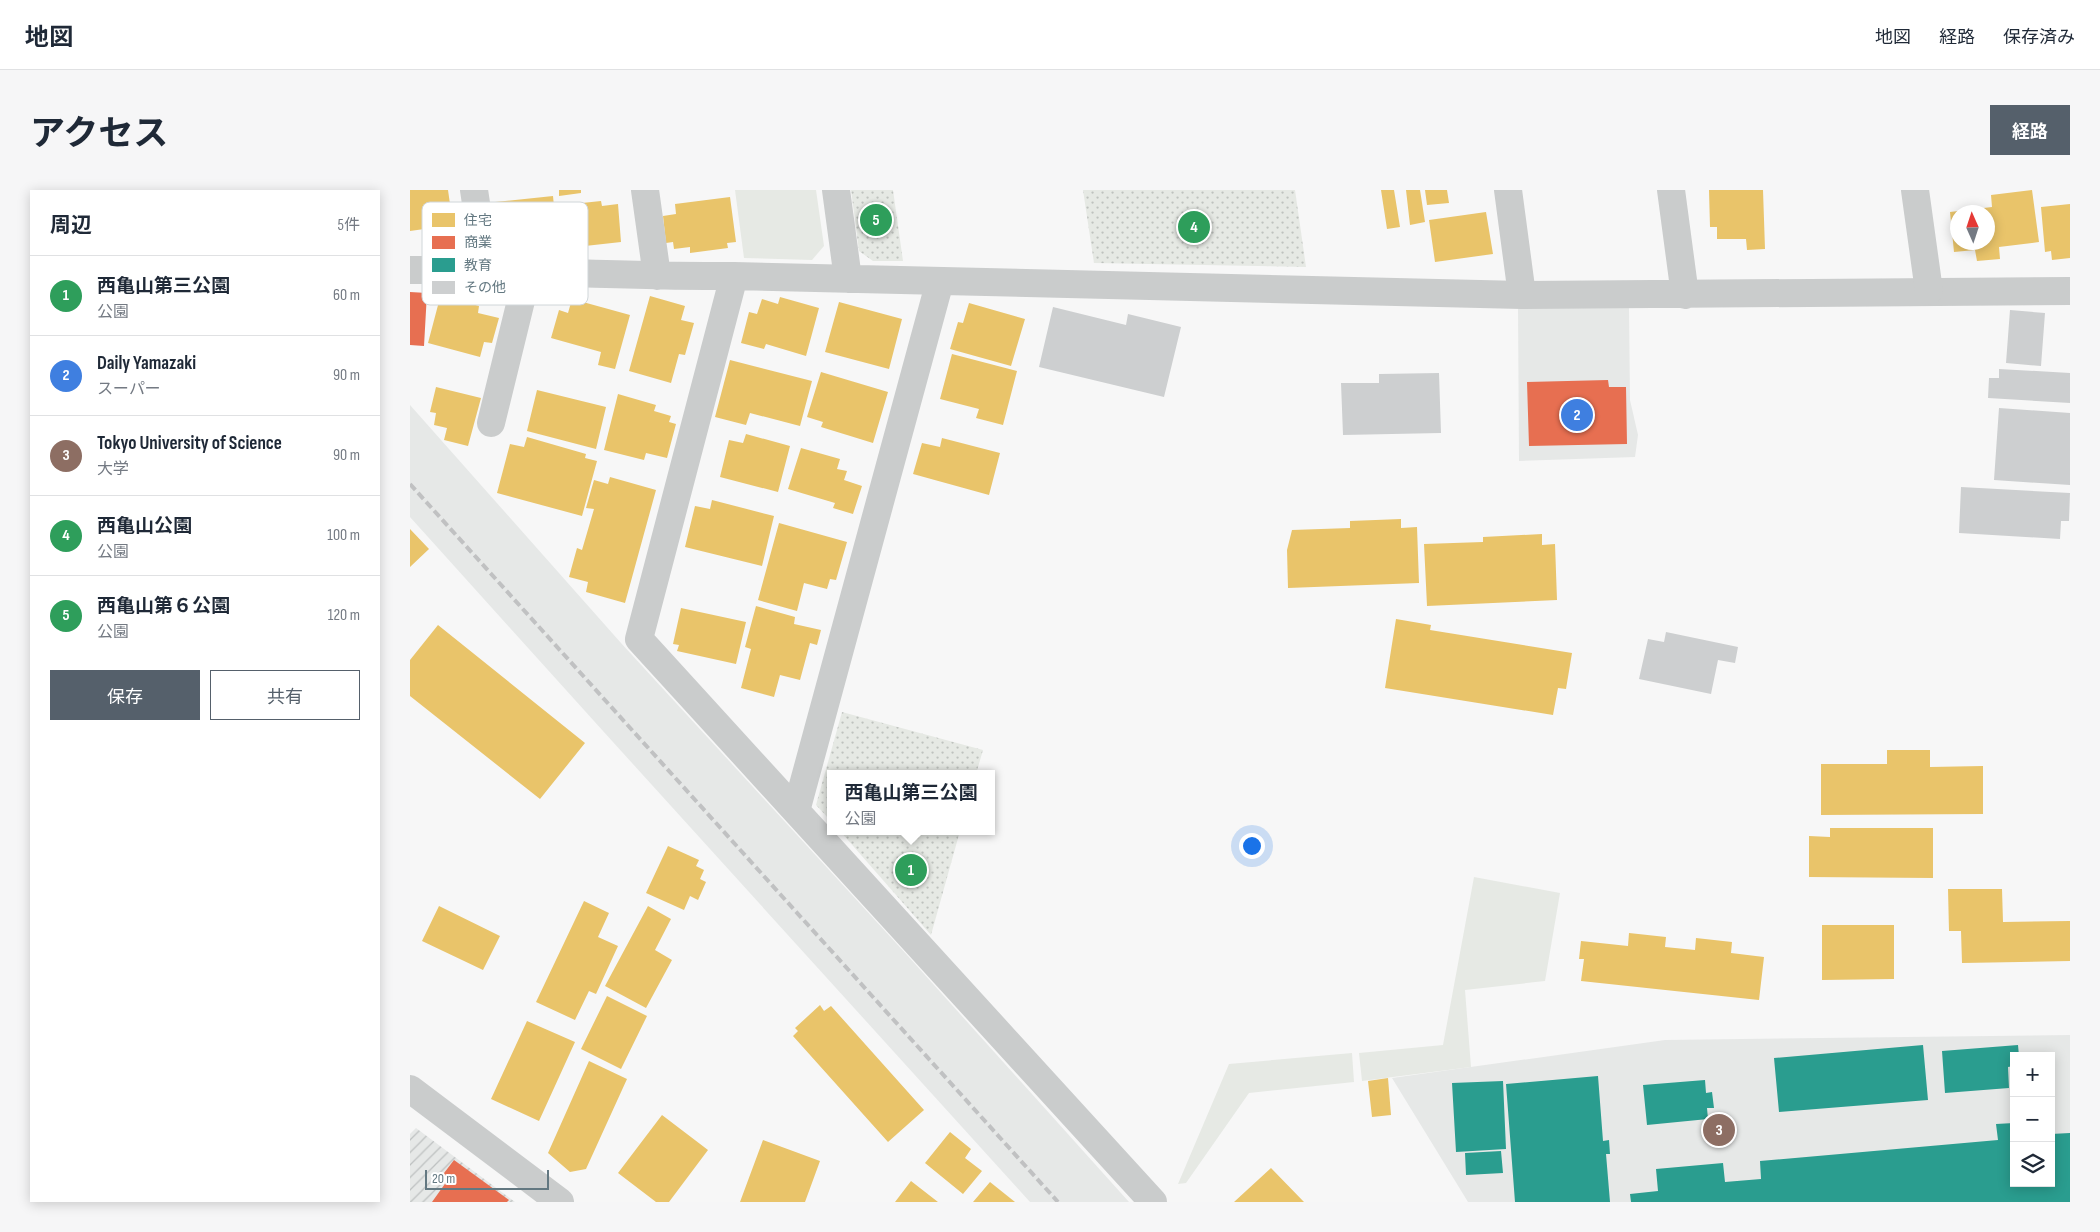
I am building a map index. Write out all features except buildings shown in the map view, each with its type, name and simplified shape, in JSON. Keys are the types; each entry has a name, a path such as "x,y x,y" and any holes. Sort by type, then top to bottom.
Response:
{"street":[{"path":"645,190 657,276"},
{"path":"836,190 848,279"},
{"path":"1508,190 1522,295"},
{"path":"1671,190 1685,295"},
{"path":"1915,190 1929,291"},
{"path":"588,274 1522,295 2070,291"},
{"path":"734,276 639,639 1153,1202"},
{"path":"796,811 940,282"},
{"path":"491,423 520,305"},
{"path":"410,1089 560,1202"}],"shaded area":[{"path":"735,190 816,190 824,246 812,260 744,258"},
{"path":"851,190 893,190 903,261 873,261 859,251"},
{"path":"1083,190 1295,190 1306,267 1094,263"},
{"path":"1518,307 1629,308 1630,400 1638,435 1635,457 1519,461"},
{"path":"410,405 621,643 907,955 1129,1202 1030,1202 603,731 410,517"},
{"path":"842,712 983,750 977,770 827,770 827,817 816,805"},
{"path":"844,835 959,835 931,935"},
{"path":"1474,877 1560,893 1545,981 1465,990 1471,1067 1362,1081 1359,1053 1443,1045"},
{"path":"2070,1035 2070,1202 1468,1202 1392,1078 1665,1040"},
{"path":"1352,1053 1354,1082 1249,1093 1186,1183 1178,1184 1229,1064"},
{"path":"416,1128 515,1202 410,1202 410,1134"}],"railway":[{"path":"410,484 1058,1202"}],"place":[{"name":"西亀山第６公園","path":"876,220"},
{"name":"西亀山公園","path":"1194,227"},
{"name":"Daily Yamazaki","path":"1577,415"},
{"name":"西亀山第三公園","path":"911,870"},
{"name":"Tokyo University of Science","path":"1719,1130"}]}
